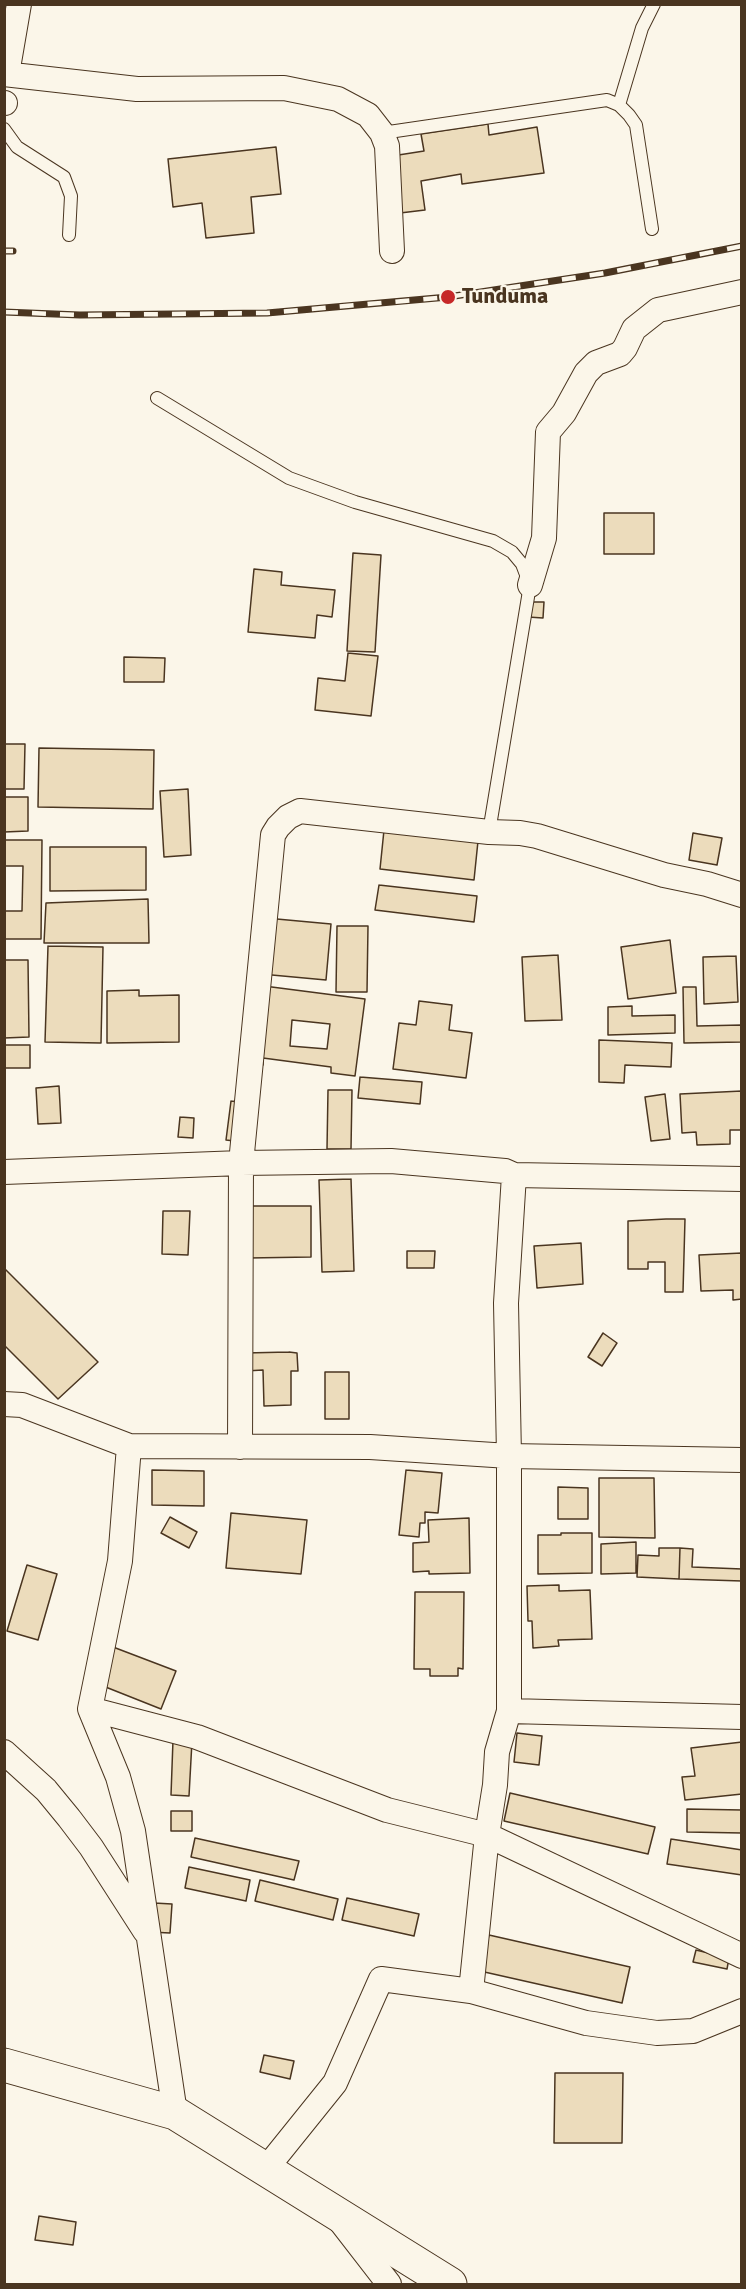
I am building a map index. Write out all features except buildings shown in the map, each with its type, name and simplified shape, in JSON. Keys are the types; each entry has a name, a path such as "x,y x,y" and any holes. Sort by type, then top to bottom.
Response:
{"main road":[{"path":"4,2065 175,2113 450,2284"}],"street":[{"path":"19,4 5,91 284,88 338,99 368,115 382,133 387,146 392,250"},
{"path":"530,585 544,538 548,432 564,413 586,373 596,363 620,354 634,329 657,310 741,292"},
{"path":"240,1447 241,1163 273,835 278,826 288,817 300,811 537,836 664,875 707,884 741,895"},
{"path":"4,1172 241,1163 392,1161 505,1171 514,1175 741,1179"},
{"path":"471,1991 497,1752 509,1711 509,1456 506,1303 514,1175"},
{"path":"4,1404 22,1405 129,1446 370,1447 509,1456 741,1460"},
{"path":"129,1446 120,1562 90,1709 118,1777 133,1830 175,2113"},
{"path":"90,1709 197,1737 387,1810 487,1835 741,1956"},
{"path":"509,1711 741,1717"},
{"path":"4,1752 46,1790 69,1818 91,1847 150,1938"},
{"path":"265,2170 335,2083 381,1979 471,1991 586,2023 657,2033 693,2031 741,2011"},
{"path":"333,2211 389,2284"}],"lane":[{"path":"619,105 642,28 654,4"},
{"path":"382,133 607,100 619,105 630,115 636,126 652,229"},
{"path":"4,129 16,147 64,177 71,196 69,235"},
{"path":"157,398 290,478 355,502 493,541 512,552 522,564 530,585 489,832"}],"railway":[{"path":"4,312 80,315 267,313 448,297 605,273 742,246"},
{"path":"4,251 13,251"}],"place":[{"name":"Tunduma","path":"448,297"}]}
